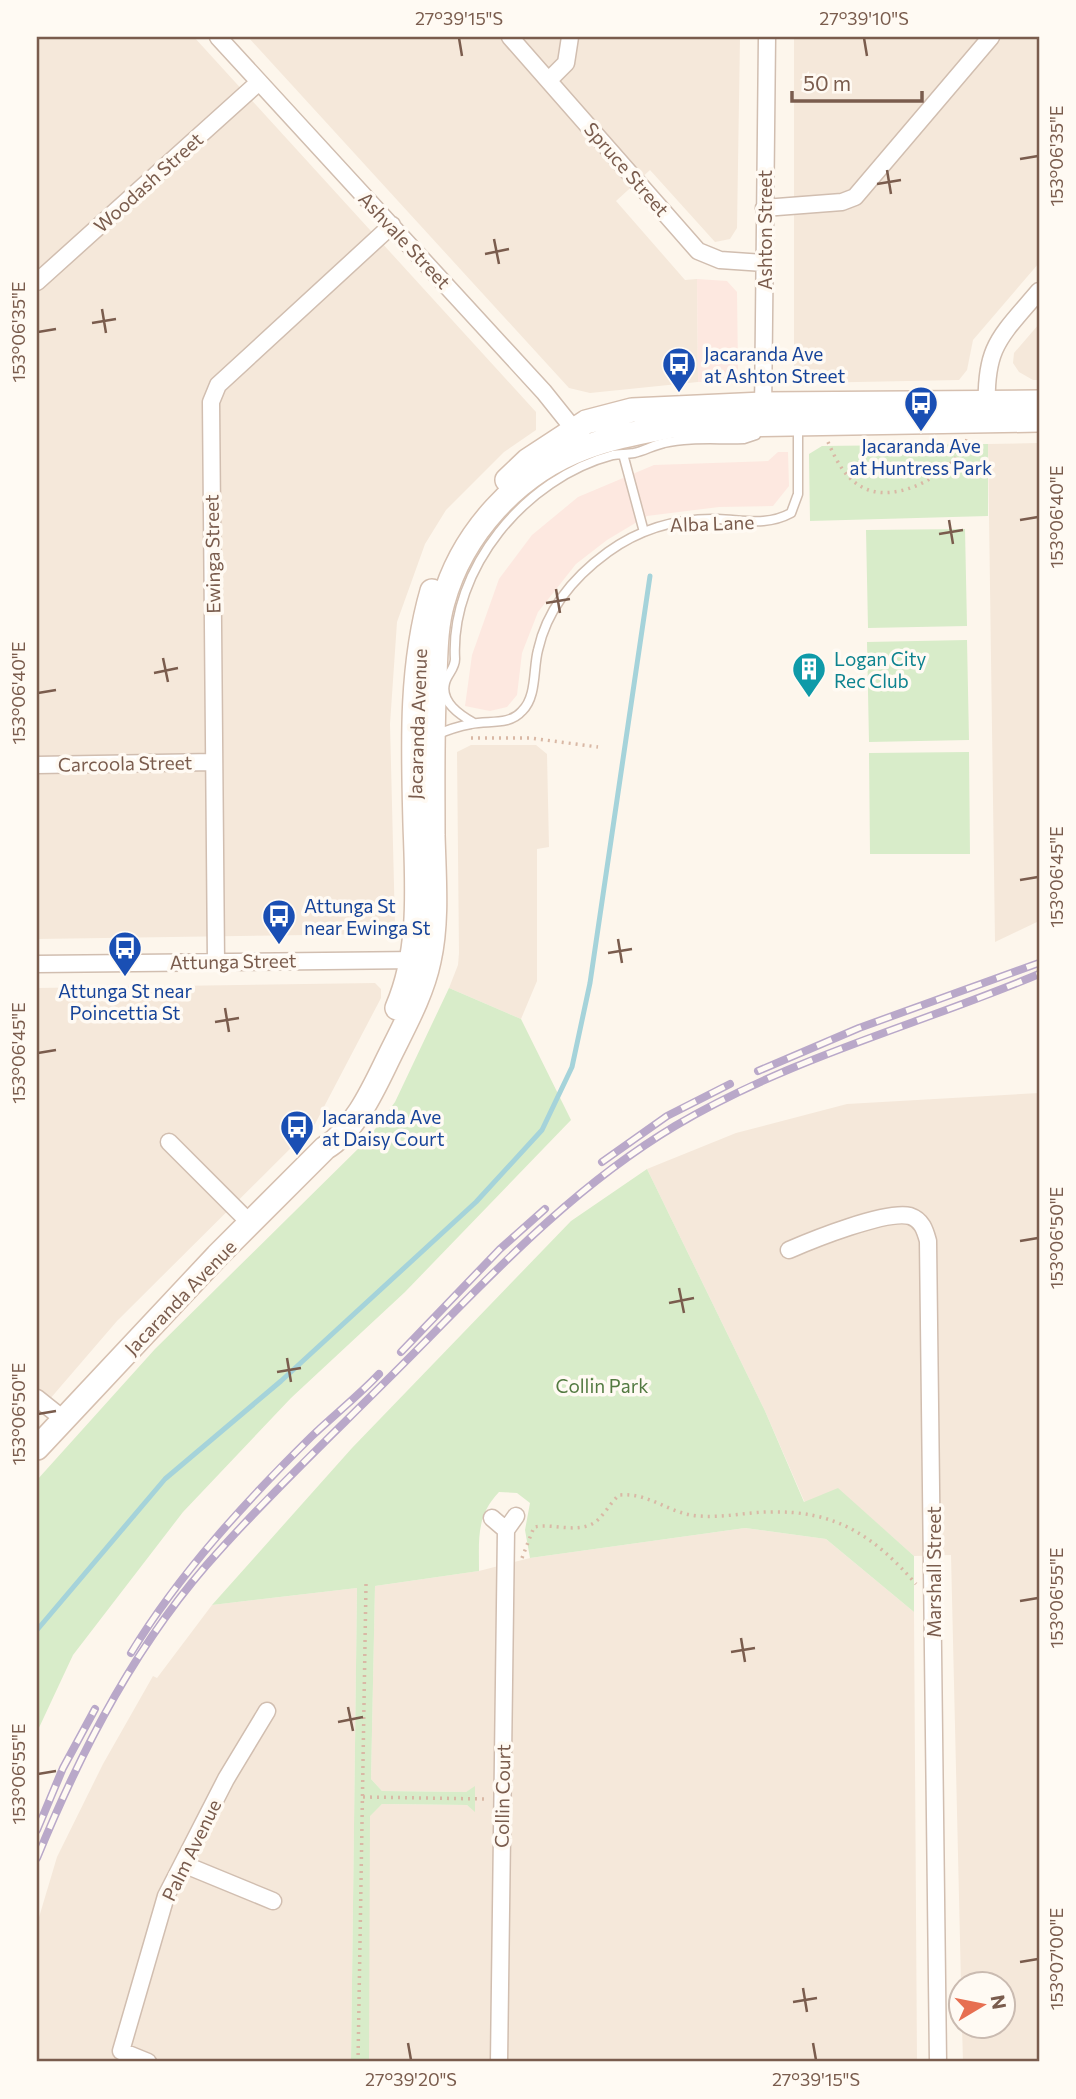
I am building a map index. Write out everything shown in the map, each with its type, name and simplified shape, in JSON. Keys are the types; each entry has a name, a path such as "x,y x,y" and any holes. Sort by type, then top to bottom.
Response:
{"street":[{"name":"Ashvale Street","path":"218,37 392,225 581,438"},
{"name":"Spruce Street","path":"510,37 550,79 698,251 720,260 764,264"},
{"path":"550,79 566,63 570,37"},
{"name":"Ashton Street","path":"763,414 766,37"},
{"path":"764,208 828,203 855,197 991,37"},
{"name":"Woodash Street","path":"37,282 259,82"},
{"name":"Ewinga Street","path":"216,962 211,402 218,384 392,225"},
{"path":"987,412 995,345 1039,291"},
{"name":"Jacaranda Avenue","path":"421,960 416,911 415,679 421,629 432,589 456,541 484,502 528,460 581,438 763,414 987,412 1039,402"},
{"name":"Jacaranda Avenue","path":"987,412 1039,421"},
{"name":"Jacaranda Avenue","path":"37,1448 62,1418 325,1148 335,1142 359,1111 378,1079 434,923 433,736 440,684 442,603 455,570 473,538 496,506 581,438"},
{"name":"Carcoola Street","path":"37,765 214,762"},
{"name":"Attunga Street","path":"37,964 421,960"},
{"path":"169,1142 251,1224"},
{"name":"Marshall Street","path":"789,1250 826,1234 895,1216 910,1216 923,1225 928,1241 937,2062"},
{"path":"37,1398 62,1418"},
{"name":"Collin Court","path":"492,1518 511,1523 505,1566 499,2062"},
{"name":"Palm Avenue","path":"148,2062 121,2051 166,1896 226,1779 267,1711"},
{"path":"183,1864 273,1901"}],"lane":[{"path":"474,723 452,709 440,684 455,663 452,645 456,619 468,584 488,547 512,516 554,484 585,466 663,443 744,439 756,435 763,414"},
{"name":"Alba Lane","path":"433,736 474,723 509,719 523,711 531,695 538,649 547,622 561,597 584,571 610,551 653,526 686,520 776,521 791,513 798,494 798,414"},
{"path":"623,454 644,532"},
{"path":"415,824 424,797 423,758 426,743 433,736"}],"path":[{"path":"828,440 839,466 852,481 866,490 883,492 916,485 933,476 960,454 968,438"},
{"path":"462,740 530,738 598,747"},
{"path":"505,1566 519,1567 534,1527 547,1524 574,1528 592,1524 620,1495 637,1493 680,1513 700,1516 771,1511 810,1514 853,1527 877,1543 919,1588 933,1587"},
{"path":"358,2062 366,1584"},
{"path":"363,1797 502,1799"}],"shaded area":[{"path":"37,37 194,37 536,412 536,430 504,452 446,510 425,544 397,622 390,724 395,925 383,934 37,939"},
{"path":"248,37 740,37 737,228 730,239 715,242 650,170 616,201 685,280 697,279 698,382 590,393 569,388"},
{"path":"794,37 1039,37 1039,263 973,340 967,370 959,380 807,383 794,377"},
{"path":"697,279 727,281 737,292 738,369 727,382 698,382"},
{"path":"1039,324 1039,380 1033,380 1019,372 1013,363 1014,353"},
{"path":"1039,443 1039,921 995,942 988,444"},
{"path":"778,452 788,452 789,486 773,506 719,507 647,516 607,540 576,564 538,612 522,653 517,695 507,707 490,711 465,706 472,655 499,579 532,535 578,497 654,465 768,461"},
{"path":"471,745 536,745 547,754 549,847 537,849 537,981 521,1019 449,988 458,965 459,953 457,752"},
{"path":"375,983 381,989 381,998 315,1124 117,1321 37,1414 37,988"},
{"path":"1039,1093 1039,2062 963,2062 962,2039 1016,2039 1016,1969 961,1969 951,1555 914,1556 838,1489 805,1503 765,1411 647,1169 736,1133 847,1104"},
{"path":"745,1528 826,1539 914,1612 917,2062 369,2062 369,1816 382,1804 467,1805 475,1811 475,1787 466,1792 382,1791 371,1779 375,1586 479,1571 530,1558"},
{"path":"357,1588 351,2062 37,2062 37,1924 57,1857 103,1764 153,1676 157,1678 212,1605"}],"green space":[{"path":"988,444 988,516 810,521 809,454 822,446"},
{"path":"965,529 967,626 868,628 866,530"},
{"path":"967,640 969,740 869,742 867,642"},
{"path":"969,752 970,854 870,854 869,753"},
{"path":"449,988 521,1019 571,1120 405,1292 291,1398 183,1512 73,1655 37,1732 37,1480 155,1349 367,1140 395,1102"},
{"name":"Collin Park","path":"647,1169 765,1411 804,1502 838,1488 914,1556 914,1612 826,1539 745,1528 530,1558 525,1530 530,1503 517,1493 499,1492 486,1510 480,1528 479,1571 375,1586 371,1779 382,1791 466,1792 475,1786 475,1812 467,1805 382,1804 370,1816 369,2062 351,2062 357,1588 212,1605 352,1448 571,1221"}],"waterway":[{"path":"37,1630 165,1479 281,1381 476,1202 542,1130 572,1067 590,983 650,576"}],"railway":[{"path":"758,1071 859,1028 1039,963"},
{"path":"37,1858 93,1735 138,1657 191,1584 290,1476 535,1233 602,1176 638,1150 718,1102 808,1061 1039,974"},
{"path":"602,1162 667,1116 730,1084"},
{"path":"401,1352 500,1249 545,1209"},
{"path":"131,1653 192,1567 238,1513 312,1436 379,1374"},
{"path":"37,1830 63,1768 95,1709"}],"place":[{"name":"Jacaranda Ave at Ashton Street","path":"679,394"},
{"name":"Jacaranda Ave at Huntress Park","path":"921,433"},
{"name":"Logan City Rec Club","path":"809,699"},
{"name":"Attunga St near Ewinga St","path":"279,946"},
{"name":"Attunga St near Poincettia St","path":"125,978"},
{"name":"Jacaranda Ave at Daisy Court","path":"297,1157"}]}
